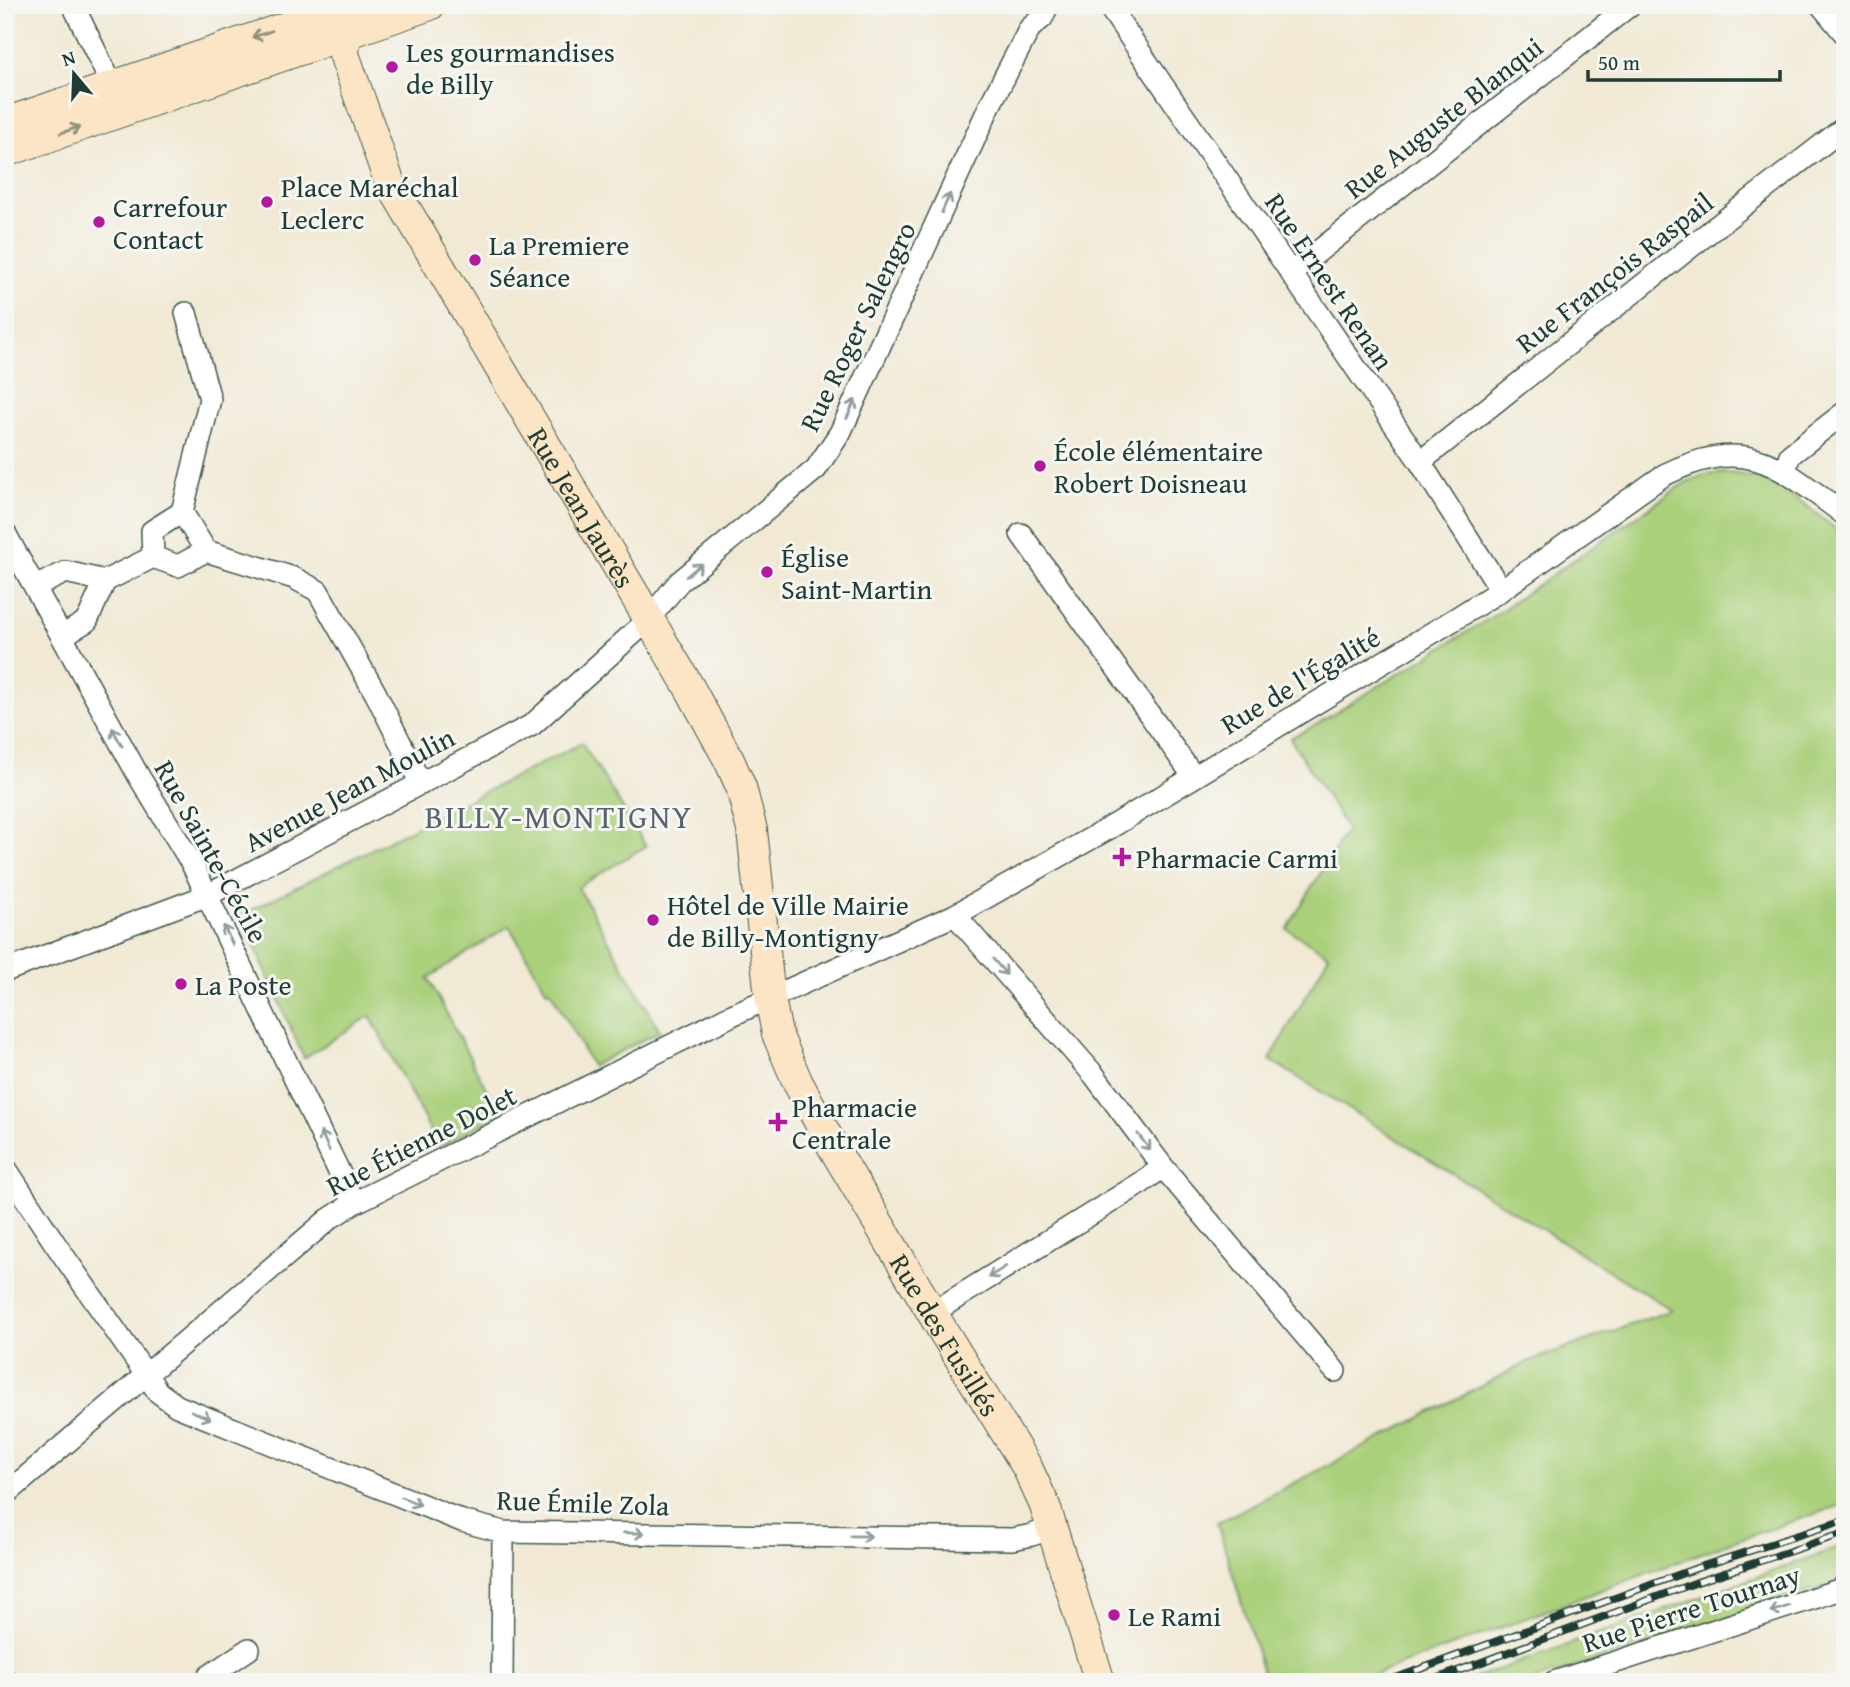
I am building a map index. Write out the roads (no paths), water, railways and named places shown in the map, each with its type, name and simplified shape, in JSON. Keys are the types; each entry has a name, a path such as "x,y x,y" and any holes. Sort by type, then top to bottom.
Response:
{"street":[{"path":"74,5 116,99"},
{"path":"348,19 357,5"},
{"path":"5,152 116,99 348,19 430,5"},
{"name":"Rue Roger Salengro","path":"648,620 679,582 816,468 840,433 991,103 1031,28 1042,18 1048,5"},
{"name":"Rue Ernest Renan","path":"1108,5 1420,462 1501,590"},
{"name":"Rue Auguste Blanqui","path":"1291,274 1630,5"},
{"path":"1821,5 1845,34"},
{"name":"Rue Jean Jaurès","path":"348,19 344,54 389,181 688,685 741,787 752,830 770,998"},
{"path":"5,123 116,99"},
{"name":"Rue François Raspail","path":"1420,462 1845,127"},
{"path":"153,557 152,531 182,512 210,399 187,313"},
{"path":"1785,470 1790,455 1845,412"},
{"name":"Rue de l'Égalité","path":"770,998 955,915 1113,827 1501,590 1664,475 1688,463 1732,455 1758,459 1785,470 1845,515"},
{"path":"182,512 206,551 294,578 318,591 376,694 421,784"},
{"name":"Rue Sainte-Cécile","path":"5,533 138,775 192,864 354,1203"},
{"path":"1021,534 1194,777"},
{"path":"62,636 87,621 105,581 153,557 178,566 206,551"},
{"path":"35,587 66,572 105,581"},
{"name":"Avenue Jean Moulin","path":"5,971 208,895 532,725 648,620"},
{"path":"955,915 1094,1075 1163,1167 1335,1371"},
{"name":"Rue Étienne Dolet","path":"5,1495 329,1219 354,1203 770,998"},
{"name":"Rue des Fusillés","path":"770,998 776,1034 798,1083 834,1149 1027,1467 1052,1528 1100,1682"},
{"name":"Rue Émile Zola","path":"5,1167 158,1392 177,1406 462,1521 503,1532 1013,1539 1052,1528"},
{"path":"932,1312 1163,1167"},
{"path":"502,1682 503,1532"},
{"name":"Rue Pierre Tournay","path":"1554,1682 1845,1588"},
{"path":"207,1682 209,1676 249,1649"}],"railway":[{"path":"1385,1682 1697,1568 1845,1520"},
{"path":"1428,1682 1700,1581 1845,1533"}],"place":[{"name":"Les gourmandises de Billy","path":"392,67"},
{"name":"Place Maréchal Leclerc","path":"267,202"},
{"name":"Carrefour Contact","path":"99,222"},
{"name":"La Premiere Séance","path":"475,260"},
{"name":"École élémentaire Robert Doisneau","path":"1040,466"},
{"name":"Église Saint-Martin","path":"767,572"},
{"name":"Pharmacie Carmi","path":"1122,857"},
{"name":"Hôtel de Ville Mairie de Billy-Montigny","path":"653,920"},
{"name":"La Poste","path":"181,984"},
{"name":"Pharmacie Centrale","path":"778,1122"},
{"name":"Le Rami","path":"1114,1615"}],"district":[{"name":"BILLY-MONTIGNY","path":"559,816"}]}
